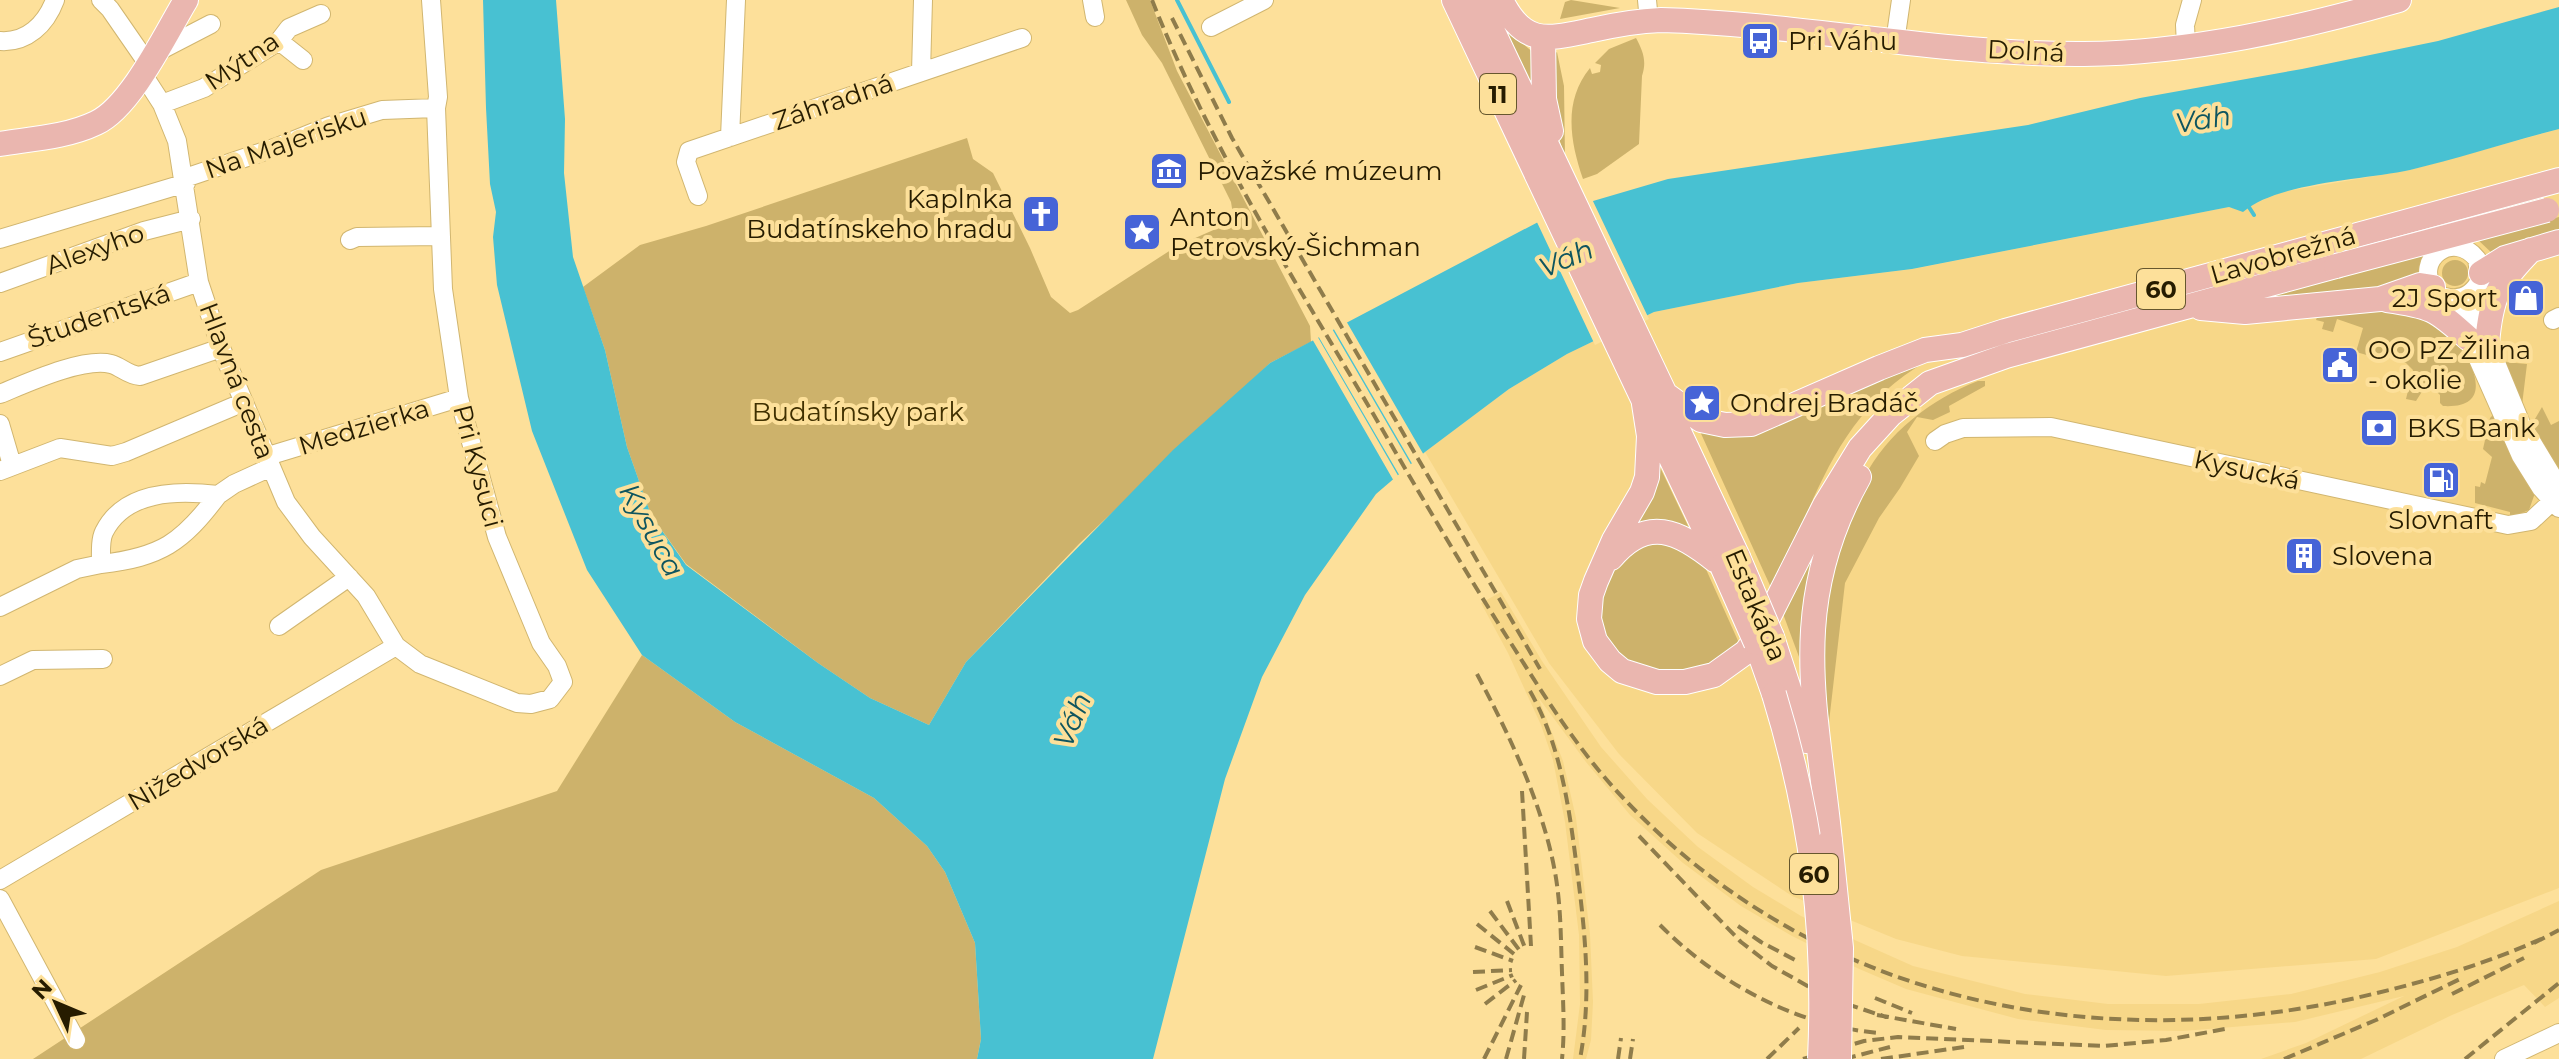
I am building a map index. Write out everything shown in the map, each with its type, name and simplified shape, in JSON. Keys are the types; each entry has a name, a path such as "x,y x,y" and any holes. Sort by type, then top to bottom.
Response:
{"main road":[{"path":"0,144 94,124 117,108 148,64 186,0"},
{"name":"11","path":"1454,0 1552,184"},
{"name":"11","path":"1478,0 1552,184"},
{"path":"1501,0 1519,27 1543,38 1544,99 1552,184"},
{"name":"Dolná","path":"1543,38 1648,10 1706,23 2011,52 2080,54 2186,45 2265,33 2399,0"},
{"name":"Ľavobrežná","path":"1962,345 2559,180"},
{"name":"Estakáda","path":"1552,184 1655,399 1673,419 1730,562 1746,619 1774,694 1794,760 1807,822 1821,946 1820,1059"},
{"path":"2359,234 2448,249 2478,217 2506,195"},
{"name":"Ľavobrežná","path":"1801,549 1844,472 1875,429 1930,383 2063,340 2191,307 2251,287 2553,209"},
{"path":"2481,273 2505,258 2559,242"},
{"path":"2191,307 2245,312 2380,299 2417,303 2432,308 2478,341 2499,286 2531,250"},
{"path":"2380,299 2420,285 2439,292"},
{"path":"1962,345 1908,380 1859,429 1824,487 1778,601 1746,652 1714,675 1685,682 1643,679 1622,671 1603,653 1595,641 1589,619 1591,595 1599,572 1647,477 1655,399 1701,420 1725,425 1751,424 1913,355 1962,345"},
{"path":"1830,841 1814,712 1811,654 1815,603 1828,548 1845,503 1880,445 1913,408 1965,371"},
{"path":"1599,572 1629,541 1662,531 1692,541 1730,562"},
{"name":"Estakáda","path":"1730,562 1772,637 1798,714 1830,841 1841,948 1839,1059"}],"street":[{"path":"0,41 15,42 38,27 49,17 55,0"},
{"name":"Hlavná cesta","path":"101,0 148,64 177,141 199,282 221,348 286,502 312,537 366,596 396,646 420,664 517,703 531,704 550,699 563,682"},
{"name":"Pri Kysuci","path":"431,0 438,97 443,289 459,398 497,537 541,643 557,666 563,682"},
{"path":"730,137 736,0"},
{"path":"921,72 923,0"},
{"path":"1895,42 1901,0"},
{"path":"2186,45 2185,25 2192,0"},
{"path":"1211,27 1257,2"},
{"name":"Mýtna","path":"162,104 204,88 279,41 289,28 321,14"},
{"path":"148,64 211,24"},
{"name":"Záhradná","path":"698,196 686,162 689,151 1022,38"},
{"path":"279,41 303,60"},
{"name":"Na Majerisku","path":"0,239 185,180 329,126 382,110 436,108"},
{"name":"Alexyho","path":"0,283 144,231 191,219"},
{"path":"350,240 357,237 440,236"},
{"path":"2439,292 2452,299 2468,295 2477,286 2481,273 2477,259 2466,249 2448,249 2429,265 2429,280 2439,292 2454,305 2478,341"},
{"name":"Študentská","path":"0,352 199,282"},
{"path":"2468,295 2478,341"},
{"name":"Kysucká","path":"1935,441 1963,428 2051,427 2508,525 2531,521 2558,498 2531,473 2521,456 2478,341"},
{"path":"0,394 93,363 113,364 130,375 140,376 221,348"},
{"name":"Medzierka","path":"218,495 270,462 459,398"},
{"path":"0,424 6,468 60,448 112,456 244,402"},
{"path":"0,607 67,573 154,553 180,539 198,522 218,495 165,492 121,509 103,534 101,564"},
{"path":"279,626 349,577"},
{"name":"Nižedvorská","path":"0,880 396,646"},
{"path":"0,676 33,660 103,659"},
{"path":"0,899 76,1040"},
{"path":"2504,1059 2559,1033"}],"shaded area":[{"path":"2559,129 2559,888 2376,959 2166,976 1962,956 1896,939 1792,896 1697,833 1619,754 1549,663 1425,452 1509,389 1567,354 1654,312 1798,283 1913,269 2229,207 2243,211 2282,192 2410,170"},
{"path":"1501,592 1542,661 1601,747 1647,799 1698,847 1753,887 1801,916 1913,966 2025,994 2108,1004 2199,1004 2291,994 2380,972 2457,947 2559,901 2559,998 2545,1007 2524,985 2452,1015 2361,1059 2261,1059 2306,1043 2404,996 2295,1022 2183,1031 2106,1030 2018,1019 1906,989 1792,936 1741,906 1683,863 1630,815 1538,697 1563,761 1576,818 1590,934 1591,1040 1586,1059 1573,1059 1580,1004 1579,935 1565,822 1553,760 1541,725 1481,603"}],"green space":[{"name":"Budatínsky park","path":"1126,0 1150,0 1177,71 1310,326 1311,342 1270,363 1079,544 966,662 929,725 870,698 686,564 651,515 627,447 605,350 583,287 640,245 706,226 967,138 973,159 993,173 1051,297 1070,313 1078,310 1177,246 1234,221 1231,202 1162,63 1142,35"},
{"path":"1486,0 1510,33 1534,53 1538,104"},
{"path":"1571,0 1620,8 1560,19 1565,2"},
{"path":"1636,38 1644,61 1639,144 1597,174 1583,179 1572,136 1572,108 1576,94 1590,68 1592,74 1600,72 1601,65 1595,63 1609,49"},
{"path":"1557,52 1564,86 1565,158 1555,125 1552,56"},
{"path":"2559,217 2559,234 2495,256 2476,238"},
{"path":"2427,251 2421,262 2420,279 2369,293 2217,305"},
{"path":"2455,260 2464,264 2468,273 2464,282 2455,286 2446,282 2442,273 2446,264"},
{"path":"2413,308 2450,334 2463,348 2473,371 2476,388 2474,395 2464,404 2443,406 2440,395 2433,388 2423,390 2416,401 2406,399 2413,370 2406,363 2385,352 2381,359 2356,352 2363,328 2337,319 2333,332 2322,329 2324,322 2316,320 2317,317"},
{"path":"1927,361 1896,382 1870,407 1849,434 1815,494 1773,592 1698,427"},
{"path":"2505,362 2527,364 2522,405"},
{"path":"1978,381 1985,381 1985,386 1949,406 1950,412 1933,420 1917,417 1907,432 1919,456 1879,518 1845,583 1829,722 1822,649 1825,593 1862,483 1885,446 1912,419 1944,397"},
{"path":"2542,407 2551,425 2559,421 2559,469 2544,451 2532,424"},
{"path":"2494,414 2535,493 2529,510 2510,518 2510,512 2475,503 2475,486 2480,487 2481,482 2485,484 2492,457 2483,449 2490,418"},
{"path":"1658,463 1689,528 1688,532 1624,533"},
{"path":"1856,463 1802,665 1782,611"},
{"path":"1660,536 1705,567 1739,643 1708,666 1677,673 1636,667 1612,649 1601,628 1602,592 1622,554"},
{"path":"642,655 735,722 874,798 927,846 945,872 975,943 981,1039 977,1059 33,1059 321,870 557,791"}],"water":[{"path":"483,0 556,0 565,119 564,173 573,257 605,350 627,447 651,515 686,565 870,698 929,725 966,662 1173,450 1270,363 1559,211 1668,179 2028,125 2140,98 2438,41 2559,7 2559,129 2410,170 2299,188 2258,202 2243,212 2229,207 1912,269 1798,283 1654,312 1567,354 1509,389 1425,452 1376,494 1305,595 1262,677 1225,779 1153,1059 977,1059 981,1039 975,943 945,872 927,846 874,798 735,722 642,655 587,570 532,431 497,285 493,237 496,212 490,184"}],"pier":[{"path":"1591,197 1649,319 1624,331 1564,205"},
{"path":"1558,207 1621,332 1595,345 1535,218"},
{"path":"1345,319 1425,457 1414,467 1332,326"},
{"path":"1331,327 1413,468 1401,478 1317,334"},
{"path":"1316,334 1400,479 1395,483 1311,337"}],"waterway":[{"path":"1177,0 1229,102"},
{"path":"2247,204 2254,215"}],"railway":[{"path":"1152,0 1200,108 1255,212 1426,504 1553,709 1596,767 1628,803 1705,873 1790,928 1880,971 1976,1000 2074,1016 2174,1020 2276,1012 2419,982 2481,963 2541,939"},
{"path":"1172,18 1232,138 1540,669"},
{"path":"1477,674 1527,780 1554,865 1564,1016 1562,1059"},
{"path":"1530,691 1556,755 1574,846 1586,964 1586,1011 1580,1059"},
{"path":"1522,791 1531,946"},
{"path":"1639,836 1741,942 1772,966 1829,998 1886,1017"},
{"path":"1507,901 1525,948"},
{"path":"1490,911 1520,951"},
{"path":"1477,924 1514,954"},
{"path":"1660,925 1707,965 1760,998 1818,1021 1879,1033"},
{"path":"1738,926 1797,961"},
{"path":"2534,943 2559,930"},
{"path":"1475,947 1513,961"},
{"path":"2452,994 2524,958"},
{"path":"1473,972 1512,970"},
{"path":"1476,990 1513,975"},
{"path":"2284,1059 2376,1020 2462,978"},
{"path":"1485,1004 1516,980"},
{"path":"2465,1059 2559,983"},
{"path":"1484,1059 1521,985"},
{"path":"1506,1059 1524,995"},
{"path":"1875,998 1912,1013"},
{"path":"1524,1059 1527,1012"},
{"path":"1877,1015 1956,1029"},
{"path":"1767,1059 1799,1028"},
{"path":"1803,1059 1864,1041 1898,1037 2104,1046 2166,1040 2225,1029"},
{"path":"1618,1059 1621,1038"},
{"path":"1630,1059 1633,1039"},
{"path":"1844,1059 1890,1047"},
{"path":"1881,1059 1964,1047"}],"place":[{"name":"Pri Váhu","path":"1760,41"},
{"name":"Považské múzeum","path":"1169,171"},
{"name":"Kaplnka Budatínskeho hradu","path":"1041,214"},
{"name":"Anton Petrovský-Šichman","path":"1142,232"},
{"name":"2J Sport","path":"2526,298"},
{"name":"OO PZ Žilina - okolie","path":"2340,365"},
{"name":"Ondrej Bradáč","path":"1702,403"},
{"name":"BKS Bank","path":"2379,428"},
{"name":"Slovnaft","path":"2441,480"},
{"name":"Slovena","path":"2304,556"}],"water label":[{"name":"Váh","path":"2203,119"},
{"name":"Váh","path":"1566,258"},
{"name":"Kysuca","path":"652,530"},
{"name":"Váh","path":"1072,720"}]}
